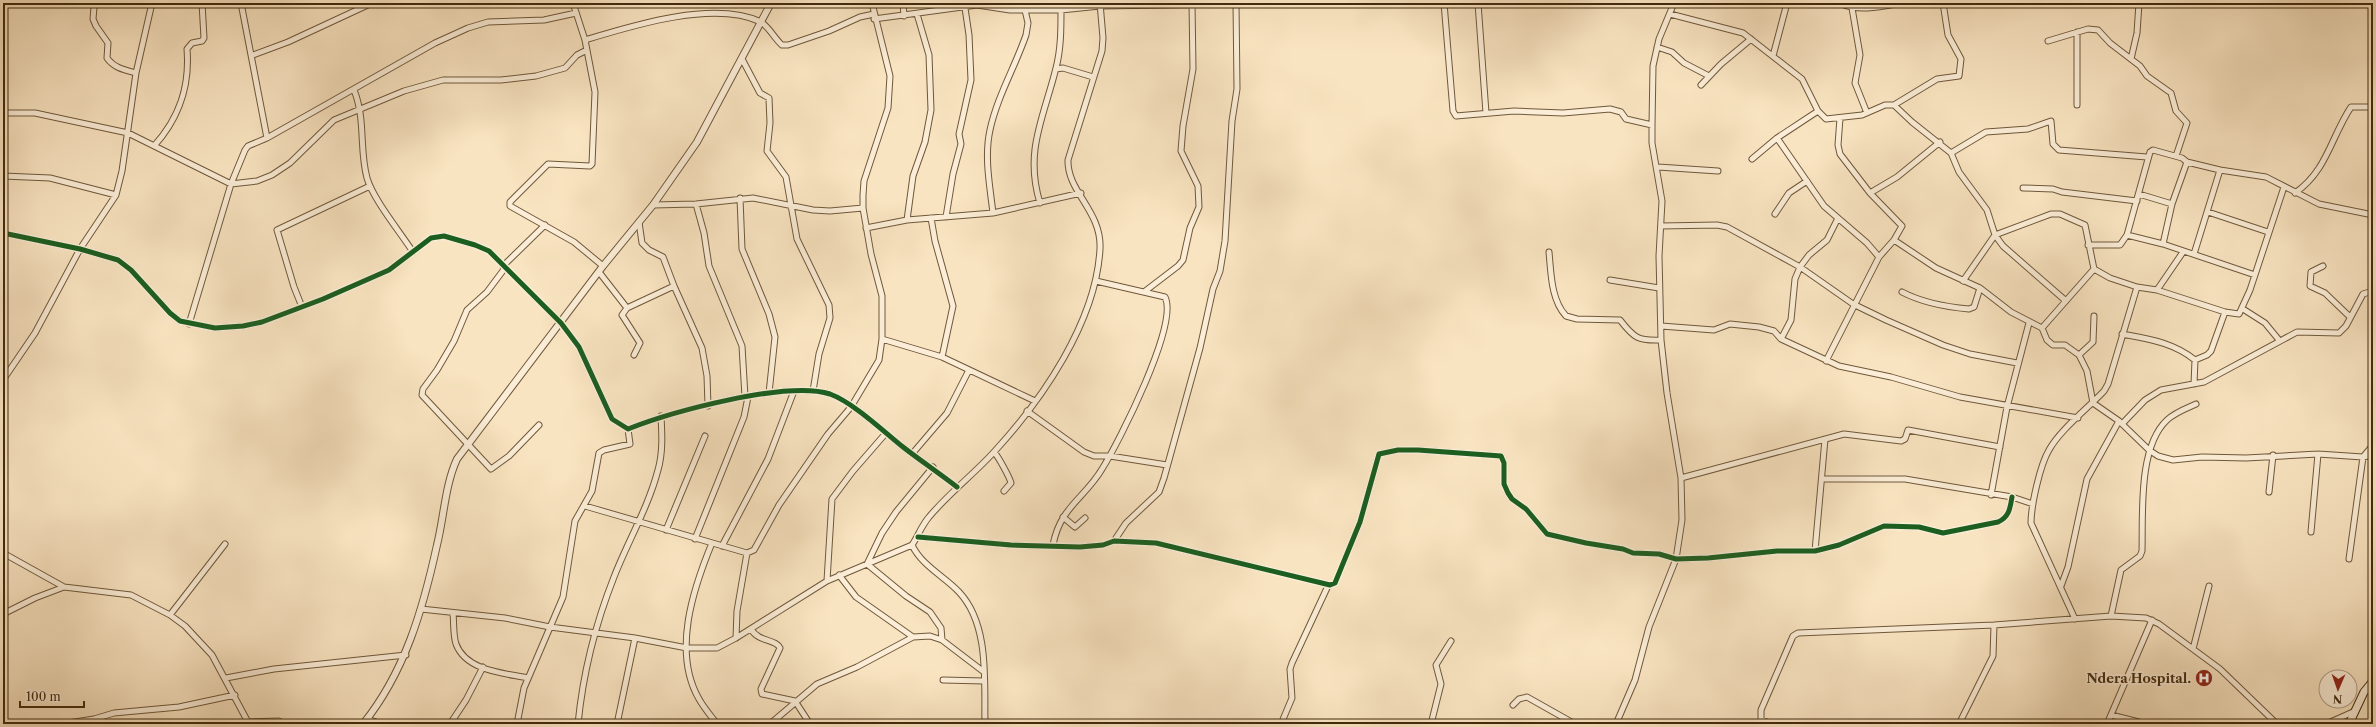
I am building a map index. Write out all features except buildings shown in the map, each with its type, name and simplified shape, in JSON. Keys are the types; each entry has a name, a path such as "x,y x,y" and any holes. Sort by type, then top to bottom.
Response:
{"main road":[{"path":"2349,724 2353,712 2373,681"}],"street":[{"path":"91,3 94,7 93,19 108,43 107,58 120,68 136,73"},
{"path":"3,380 35,333 80,249 116,195 122,171 136,73 152,3"},
{"path":"154,146 168,131 182,104 188,66 186,48 192,43 202,41 204,38 202,3"},
{"path":"241,3 267,138"},
{"path":"252,55 288,42 372,3"},
{"path":"573,3 585,40 595,92 592,164 590,166 548,164 510,204 511,207 578,245 603,266"},
{"path":"382,724 365,722 393,680 406,655 421,610 437,546 453,470 457,459 603,266 653,205 697,142 771,3"},
{"path":"585,506 694,539 747,553 754,550 779,505 828,434 851,407 878,364 882,339 882,296 866,228 863,208 864,181 881,134 889,97 890,76 874,17 872,3"},
{"path":"903,3 904,16"},
{"path":"585,40 654,18 693,11 723,8 761,22 782,45 788,45 829,31 860,17 904,16 964,8 977,4 1001,9 1061,10 1100,4 1236,3 1237,89 1232,121 1225,242 1220,271 1214,289 1200,348 1159,492 1126,523 1114,541"},
{"path":"1444,3 1454,113 1456,116 1486,113 1617,110 1626,119 1652,125"},
{"path":"1478,3 1486,113"},
{"path":"1616,724 1635,680 1649,627 1676,559 1682,520 1680,478 1667,393 1661,340 1659,288 1662,201 1658,167 1652,143 1653,66 1657,47 1674,3"},
{"path":"1772,56 1787,3"},
{"path":"1839,3 1852,8 1901,3"},
{"path":"1670,14 1735,30 1750,39 1802,79 1818,111 1826,119 1867,113 1885,105 1894,105 1936,79 1959,76 1961,59 1948,35 1943,3"},
{"path":"2131,59 2137,33 2138,3"},
{"path":"421,610 518,620 550,627 635,638 687,648 717,648 751,629 828,580 912,545 929,517 994,452 1035,401 1061,363 1087,306 1096,281 1098,268 1099,232 1094,218 1068,170 1069,152 1102,47 1100,4"},
{"path":"1144,292 1165,275 1172,272 1183,260 1190,228 1199,207 1198,186 1181,151 1183,126 1193,69 1192,4"},
{"path":"946,217 953,174 961,144 959,134 971,80 969,35 964,8"},
{"path":"1852,8 1860,55 1855,83 1867,113"},
{"path":"993,213 989,174 990,132 995,112 1026,35 1028,23 1026,10"},
{"path":"1040,203 1034,184 1034,157 1042,112 1056,69 1060,46 1061,10"},
{"path":"189,324 231,184 246,148 354,90 436,43 468,28 488,22 544,20 576,13"},
{"path":"907,220 913,176 926,136 931,110 929,55 917,14"},
{"path":"2048,41 2077,32 2098,30 2110,43 2140,66 2147,76 2171,93 2176,111 2187,122 2176,156"},
{"path":"2077,32 2077,104"},
{"path":"1701,85 1750,39"},
{"path":"1657,47 1672,52 1684,63 1709,76"},
{"path":"3,113 35,113 128,133 231,184 257,181 272,175 290,163 326,125 361,108 404,91 443,80 501,80 536,76 565,68 577,55 587,50"},
{"path":"742,59 760,93 769,98 770,123 767,151 786,177 797,240 823,290 830,312 830,318 819,354 813,391"},
{"path":"1056,69 1063,68 1093,77"},
{"path":"354,90 361,108 366,170 370,186 412,252"},
{"path":"1894,105 1912,122 1940,142 1951,153 1959,172 1987,210 1995,235 2008,252 2066,301"},
{"path":"2295,193 2308,184 2317,172 2351,107 2373,107"},
{"path":"1752,159 1777,138 1818,111"},
{"path":"1826,361 1879,256 1900,231 1900,223 1870,193 1840,154 1838,145 1840,118"},
{"path":"1951,153 1986,132 2028,128 2051,121 2053,144 2059,150 2147,157"},
{"path":"1777,138 1824,206 1879,256"},
{"path":"1870,193 1897,177 1940,142"},
{"path":"2088,245 2120,245 2127,235 2139,194 2147,157 2153,150 2176,156 2187,162 2220,170 2266,177 2319,204 2373,216"},
{"path":"2164,244 2172,204 2187,162"},
{"path":"1658,167 1718,171"},
{"path":"2194,254 2220,170"},
{"path":"3,176 50,178 116,195"},
{"path":"1775,214 1789,193 1807,181"},
{"path":"302,307 294,287 277,230 370,186"},
{"path":"1963,281 1995,235 2051,214 2057,214 2085,225 2094,269 2110,278 2137,287 2157,290 2225,312 2239,314 2243,308 2284,187"},
{"path":"2023,188 2053,189 2062,192 2137,201"},
{"path":"866,228 907,220 993,213 1081,193"},
{"path":"2139,194 2172,204"},
{"path":"653,205 696,204 740,198 830,211 863,208"},
{"path":"740,198 742,249 769,314 775,337 769,393"},
{"path":"694,539 744,417 746,397 742,346 709,266 704,233 696,204"},
{"path":"2208,212 2268,232"},
{"path":"931,218 935,241 953,306 942,357"},
{"path":"1781,339 1791,320 1795,279 1800,267 1809,255 1827,240 1838,218"},
{"path":"639,222 642,242 649,250 663,258 702,348 707,376 708,406"},
{"path":"1661,226 1717,225 1727,227 1800,267 1854,304 1943,345 1970,354 2017,363"},
{"path":"539,425 509,456 491,469 478,456 469,443 425,400 422,392 454,341 467,310 487,292 504,267 545,226"},
{"path":"3,233 80,249 118,260 131,270 170,313 189,324 215,328 243,326 262,322 302,307 389,270 431,238 444,236 482,247 560,323 579,347 612,419 628,429"},
{"path":"2127,235 2164,244 2183,252 2194,254 2255,274"},
{"path":"1894,240 1936,268 1980,288 2029,323 2042,328 2047,340 2053,345 2065,345 2079,355 2087,371 2093,403 2121,423 2149,450 2158,456 2173,460 2202,457 2246,458 2273,455 2318,454 2363,457 2373,455"},
{"path":"1549,252 1558,305 1566,316 1620,320 1628,331 1642,340 1661,340"},
{"path":"2157,290 2183,252"},
{"path":"2323,266 2311,272 2310,286 2325,293 2350,318"},
{"path":"2042,328 2094,269"},
{"path":"599,272 627,308"},
{"path":"1610,280 1659,288"},
{"path":"1053,545 1063,517 1102,471 1132,412 1158,350 1168,310 1165,297 1096,281"},
{"path":"634,355 640,343 622,315 627,308 674,286"},
{"path":"2075,619 2061,586 2030,523 2033,504 2043,465 2049,450 2093,403 2108,384 2137,287"},
{"path":"1902,292 1926,303 1934,302 1970,309 1974,307 1980,288"},
{"path":"2061,586 2068,567 2087,479 2121,423 2145,400 2161,390 2194,384 2213,377 2279,340 2303,330 2339,333 2350,318 2363,294 2373,291"},
{"path":"2243,308 2265,323 2279,340"},
{"path":"2194,360 2208,355 2211,351 2225,312"},
{"path":"2079,355 2093,342 2094,316"},
{"path":"1991,494 2017,363 2029,323"},
{"path":"1661,326 1714,330 1730,324 1759,327 1774,331 1781,339 1839,366 1891,377 1960,397 2008,407 2078,418"},
{"path":"2122,334 2169,344 2184,351 2194,360 2194,384"},
{"path":"882,339 942,357 1035,401"},
{"path":"912,454 951,408 969,370"},
{"path":"722,546 768,459 794,391"},
{"path":"628,429 661,416 769,393 813,391 830,394 851,407 912,454 932,467 957,488"},
{"path":"2111,616 2121,570 2140,556 2142,551 2144,494 2149,450 2159,430 2168,418 2196,404"},
{"path":"1027,411 1084,452 1094,456 1110,456 1167,465"},
{"path":"578,724 586,664 594,633 614,577 639,523 658,470 661,454 661,416"},
{"path":"517,724 528,678 563,596 575,521 585,506 596,482 599,453 604,450 630,444 628,429"},
{"path":"1680,478 1825,439 1853,434 1902,441 1905,439 1908,430 2000,447"},
{"path":"828,580 832,499 853,471 886,434"},
{"path":"666,530 705,436"},
{"path":"1815,551 1823,479 1825,439"},
{"path":"2349,559 2363,457 2373,444"},
{"path":"918,537 1011,545 1053,545 1080,547 1103,545 1114,541 1156,543 1330,586 1335,582 1360,522 1379,454 1398,450 1500,456 1504,463 1504,484 1508,493 1512,499 1526,509 1547,534 1586,543 1623,549 1633,553 1659,554 1676,559 1708,558 1777,551 1815,551 1839,545 1884,526 1920,527 1943,533 1998,522 2008,514 2012,497"},
{"path":"994,452 999,457 1006,475 1012,483 1004,491"},
{"path":"2311,532 2318,454"},
{"path":"2269,492 2273,455"},
{"path":"868,564 882,533 896,512 932,467"},
{"path":"1823,479 1905,479 2012,497 2033,504"},
{"path":"1063,517 1075,527 1085,518"},
{"path":"712,543 695,588 688,618 687,648 690,670 699,698 717,724"},
{"path":"170,615 225,544"},
{"path":"912,545 921,559 966,600 978,628 984,672 985,724"},
{"path":"3,553 64,587 131,595 170,615 190,631 212,655 226,678 249,723 279,721 284,724"},
{"path":"736,638 737,611 747,553"},
{"path":"868,564 906,596 930,612 941,628 942,640"},
{"path":"839,575 856,597 913,637"},
{"path":"2193,649 2209,586"},
{"path":"3,614 35,598 64,587"},
{"path":"1281,724 1292,698 1290,669 1292,663 1327,588"},
{"path":"453,613 456,643 466,659 483,667 528,678"},
{"path":"1770,724 1761,719 1761,710 1793,636 1798,633 1994,625 2129,616 2152,620 2193,649 2220,669 2277,724"},
{"path":"2107,724 2152,620"},
{"path":"1959,724 1993,656 1994,625"},
{"path":"751,629 757,636 776,644 780,648 761,689 762,694 795,701 810,724"},
{"path":"770,724 795,701 817,684 855,668 913,637 930,636 942,640 984,672"},
{"path":"617,724 635,638"},
{"path":"1430,724 1441,684 1436,665 1451,641"},
{"path":"226,678 274,669 406,655"},
{"path":"450,724 466,700 483,667"},
{"path":"943,680 984,682"},
{"path":"62,724 94,720 114,713 179,707 235,695"},
{"path":"1513,705 1519,699 1527,697 1575,724"},
{"path":"2326,724 2353,712"},
{"path":"2111,715 2139,722 2140,724"}],"cycle path":[{"path":"3,233 80,249 118,260 131,270 170,313 180,321 215,328 243,326 262,322 323,299 389,270 431,238 444,236 475,245 489,251 561,323 579,347 612,419 628,429 672,414 759,394 786,391 811,391 830,394 849,404 957,487"},
{"path":"918,537 1011,545 1080,547 1103,545 1114,541 1156,543 1330,585 1335,583 1360,522 1379,454 1398,450 1501,456 1504,463 1504,484 1508,493 1512,499 1526,509 1547,534 1586,543 1623,549 1633,553 1659,554 1676,559 1708,558 1777,551 1815,551 1839,545 1884,526 1919,527 1943,533 2002,520 2005,518 2010,509 2012,497"}],"place":[{"name":"Ndera Hospital.","path":"2204,678"}]}
